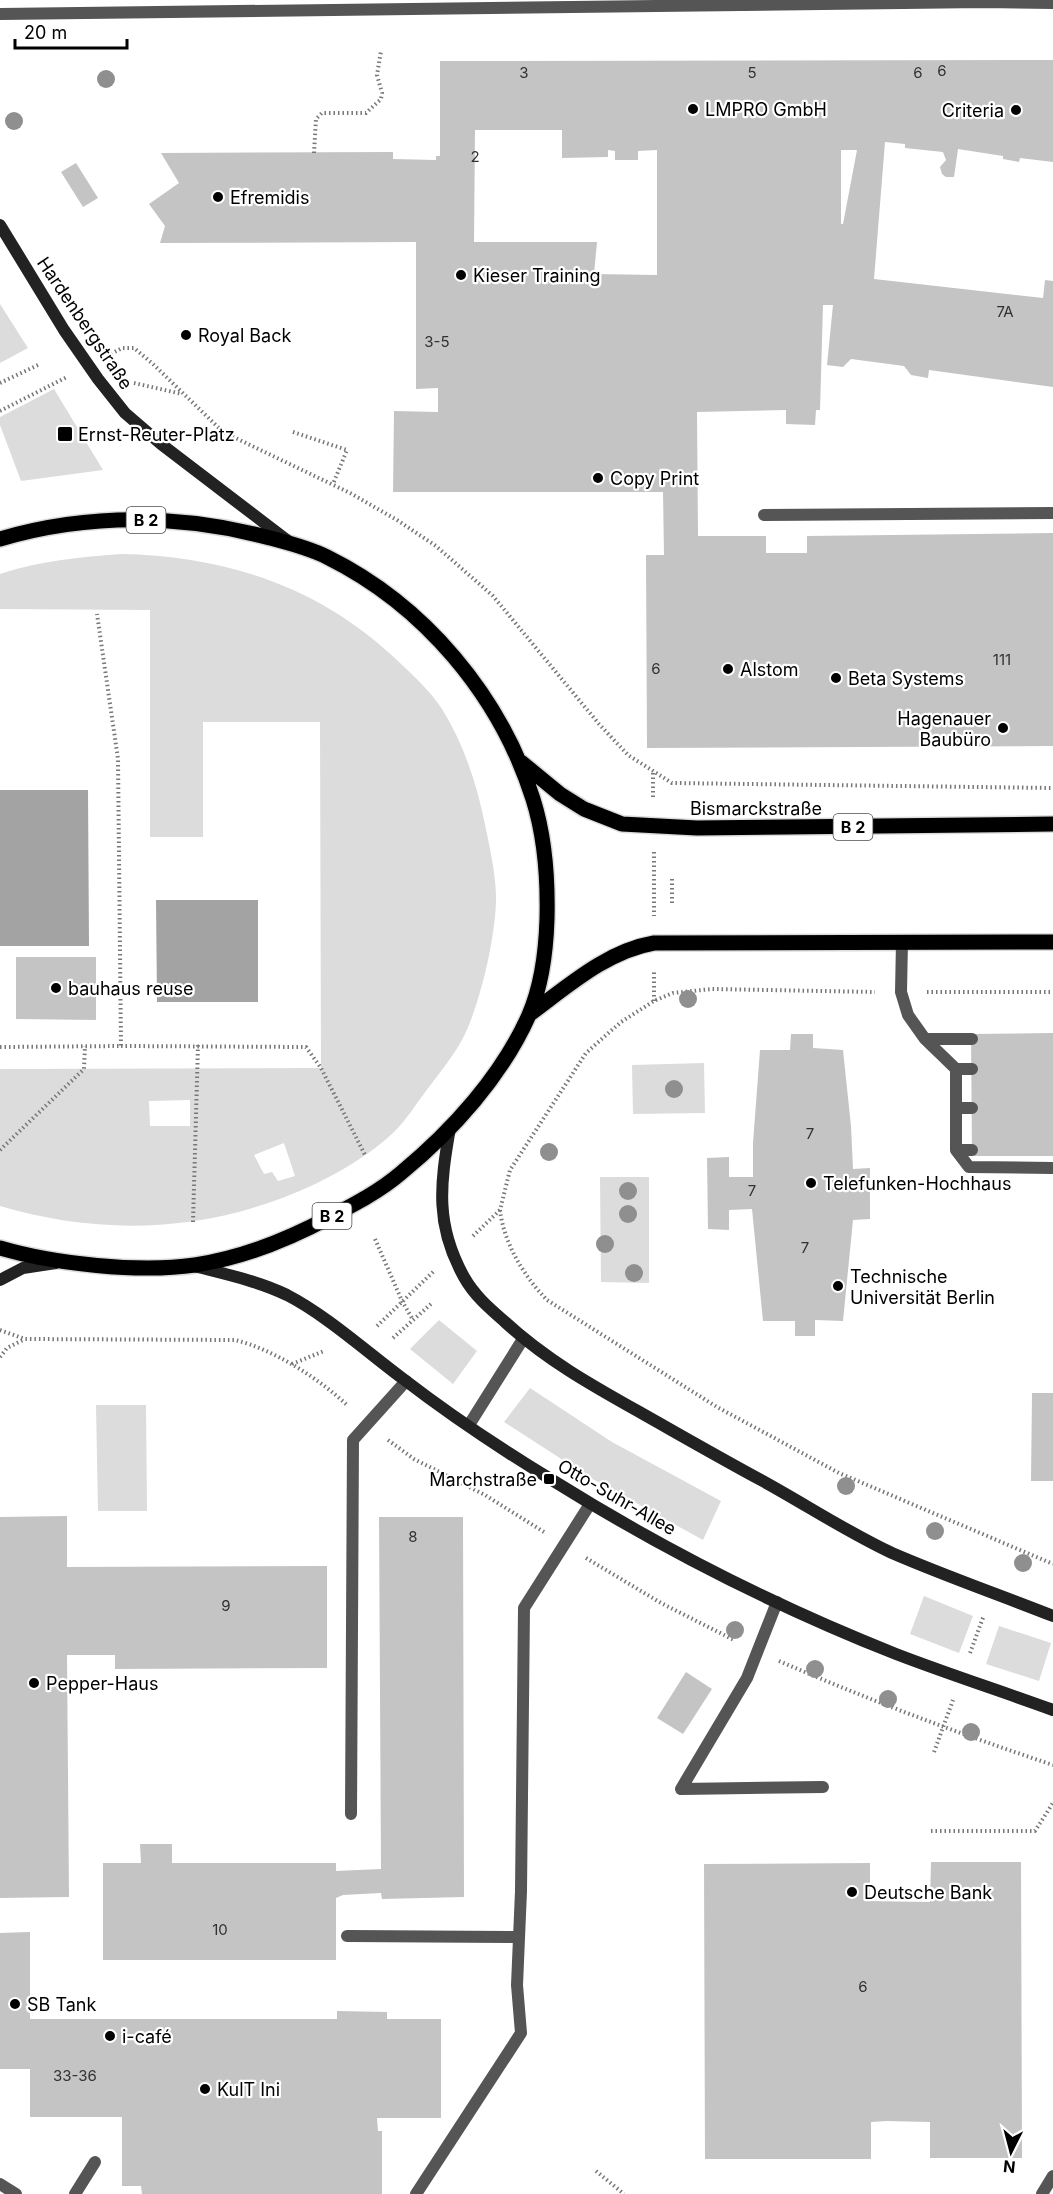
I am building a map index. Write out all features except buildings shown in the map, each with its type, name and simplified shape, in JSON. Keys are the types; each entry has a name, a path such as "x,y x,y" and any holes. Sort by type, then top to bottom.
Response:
{"main road":[{"name":"Hardenbergstraße","path":"0,225 64,330 125,413 160,444 292,544"},
{"name":"B 2","path":"0,539 28,531 116,519 209,526 250,532 324,555 394,599 428,628 454,655 498,721 516,758"},
{"name":"Bismarckstraße","path":"516,758 560,794 584,809 622,824 698,828 1053,824"},
{"path":"516,758 532,797 541,833 546,875 546,935 542,971 530,1014"},
{"name":"B 2","path":"0,1248 65,1262 129,1267 193,1265 226,1259 262,1248 315,1225 365,1199 400,1175 450,1128 482,1090 507,1055 530,1014 609,959 640,946 712,942 1053,942"},
{"path":"450,1128 443,1167 442,1208 446,1233 453,1254 465,1279 479,1298 523,1339 571,1374 854,1534 894,1553 1053,1616"},
{"path":"0,1280 23,1268 65,1262"},
{"name":"Otto-Suhr-Allee","path":"193,1265 247,1279 287,1296 339,1329 406,1381 469,1425 590,1504 663,1545 777,1602 895,1653 1053,1710"}],"street":[{"path":"0,14 1053,3"},
{"path":"764,515 1053,513"},
{"path":"902,942 901,992 909,1015 925,1039 956,1069 972,1069"},
{"path":"925,1039 972,1039"},
{"path":"956,1069 956,1150 969,1167 1053,1168"},
{"path":"956,1108 972,1108"},
{"path":"956,1150 972,1150"},
{"path":"469,1425 523,1339"},
{"path":"351,1814 353,1440 406,1381"},
{"path":"416,2194 521,2033 518,1985 524,1608 590,1504"},
{"path":"777,1602 747,1678 681,1789 823,1787"},
{"path":"347,1936 519,1937"},
{"path":"75,2194 95,2162"},
{"path":"1042,2194 1053,2176"},
{"path":"0,2184 16,2194"}],"path":[{"path":"314,153 316,118 322,113 366,113 381,99 382,93 377,75 381,51"},
{"path":"122,348 134,348 223,432 333,484 398,520 436,546 493,596 599,724 628,755 672,783 1053,788"},
{"path":"0,383 38,365"},
{"path":"0,411 51,385"},
{"path":"293,432 347,450 333,484"},
{"path":"97,614 118,759 121,1046"},
{"path":"654,877 654,903"},
{"path":"672,877 672,903"},
{"path":"1053,992 712,989 673,993 654,1001 621,1022 586,1053 510,1170 500,1210 502,1227 511,1247 531,1283 547,1300 717,1407 839,1473 1053,1564"},
{"path":"654,992 654,1001"},
{"path":"0,1150 84,1069 85,1046"},
{"path":"193,1222 198,1046"},
{"path":"0,1047 306,1047 321,1068 364,1155"},
{"path":"489,1221 500,1210"},
{"path":"375,1239 402,1301 413,1320"},
{"path":"378,1325 417,1287"},
{"path":"392,1339 432,1303"},
{"path":"0,1330 25,1339 235,1340 245,1343 292,1365 337,1395 367,1425 414,1460 485,1495 661,1602 757,1652 853,1693 933,1724 1053,1765"},
{"path":"0,1357 7,1348 25,1339"},
{"path":"292,1365 317,1353"},
{"path":"931,1831 1035,1832 1053,1803"},
{"path":"596,2171 624,2194"}],"shaded area":[{"path":"0,304 28,348 0,363"},
{"path":"54,389 103,470 21,481 0,425 0,417"},
{"path":"121,554 199,561 272,581 306,596 339,615 370,637 400,663 442,709 468,763 481,805 490,847 496,894 494,928 486,969 469,1026 449,1060 395,1131 382,1143 317,1183 265,1204 200,1220 133,1226 66,1221 0,1206 0,1069 321,1068 320,722 203,722 203,837 150,837 150,610 0,609 0,574 75,558","holes":["190,1100 190,1126 150,1126 149,1101","284,1143 295,1176 278,1181 272,1172 264,1174 254,1155"]},
{"path":"0,790 88,790 89,946 0,946"},
{"path":"156,900 258,900 258,1002 157,1002"},
{"path":"704,1063 705,1113 633,1114 632,1065"},
{"path":"600,1177 649,1177 649,1283 601,1282"},
{"path":"439,1320 477,1351 453,1384 410,1349"},
{"path":"530,1388 612,1442 721,1501 703,1540 589,1477 504,1422"},
{"path":"96,1405 146,1405 147,1511 98,1511"},
{"path":"924,1596 973,1616 959,1653 910,1634"},
{"path":"999,1626 1051,1643 1039,1681 986,1664"}],"place":[{"name":"LMPRO GmbH","path":"693,109"},
{"name":"Criteria","path":"1016,110"},
{"name":"Efremidis","path":"218,197"},
{"name":"Kieser Training","path":"461,275"},
{"name":"Royal Back","path":"186,335"},
{"name":"Ernst-Reuter-Platz","path":"65,434"},
{"name":"Copy Print","path":"598,478"},
{"name":"Alstom","path":"728,669"},
{"name":"Beta Systems","path":"836,678"},
{"name":"Hagenauer Baubüro","path":"1003,728"},
{"name":"bauhaus reuse","path":"56,988"},
{"name":"Telefunken-Hochhaus","path":"811,1183"},
{"name":"Technische Universität Berlin","path":"838,1286"},
{"name":"Marchstraße","path":"549,1479"},
{"name":"Pepper-Haus","path":"34,1683"},
{"name":"Deutsche Bank","path":"852,1892"},
{"name":"SB Tank","path":"15,2004"},
{"name":"i-café","path":"110,2036"},
{"name":"KulT Ini","path":"205,2089"}]}
